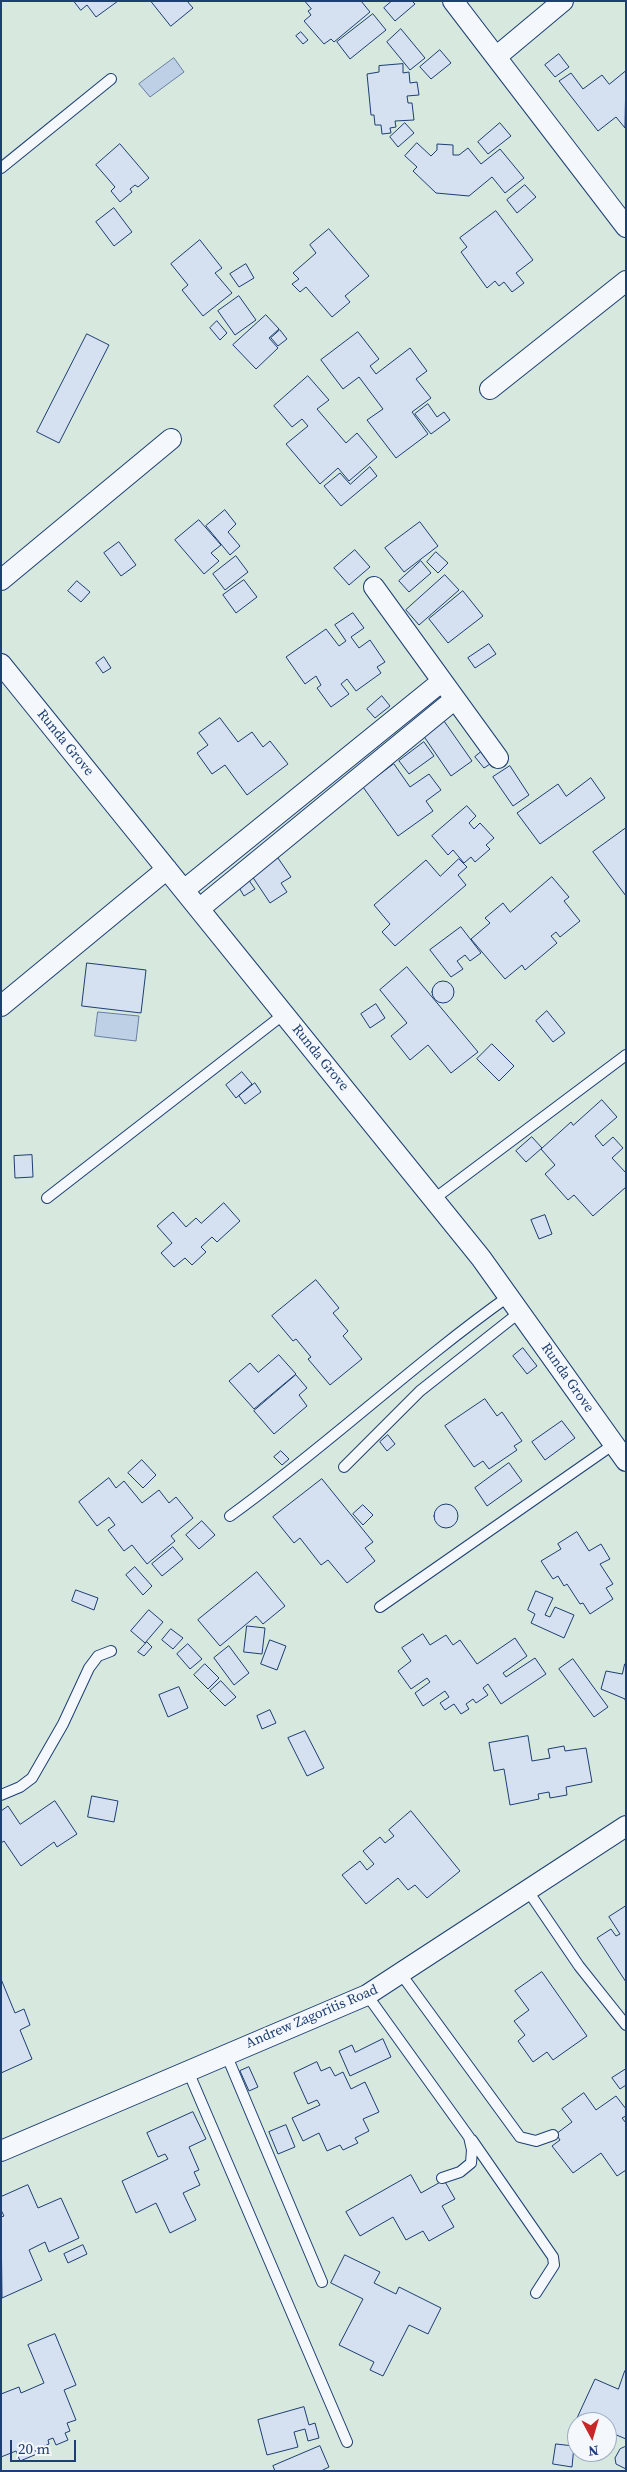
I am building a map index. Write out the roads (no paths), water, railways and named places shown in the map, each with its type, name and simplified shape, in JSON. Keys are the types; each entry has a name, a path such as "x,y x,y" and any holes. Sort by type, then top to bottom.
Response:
{"street":[{"path":"454,1 626,228"},
{"path":"496,58 563,1"},
{"path":"490,388 626,281"},
{"path":"1,580 171,439"},
{"path":"374,587 441,682 498,758"},
{"name":"Runda Grove","path":"1,664 482,1258 514,1304 620,1439 626,1461"},
{"path":"184,890 441,682"},
{"path":"200,909 455,700"},
{"path":"1,1006 167,869"},
{"name":"Andrew Zagoritis Road","path":"1,2151 368,1995 626,1826"}],"lane":[{"path":"1,168 111,79"},
{"path":"47,1198 284,1014"},
{"path":"434,1199 626,1055"},
{"path":"344,1467 420,1391 514,1304"},
{"path":"230,1516 286,1476 399,1381 514,1304"},
{"path":"380,1607 620,1439"},
{"path":"1,1795 20,1787 32,1778 63,1724 89,1668 98,1656 111,1651"},
{"path":"528,1891 579,1966 626,2025"},
{"path":"402,1974 520,2137 536,2141 553,2135"},
{"path":"368,1995 553,2256 554,2265 536,2293"},
{"path":"226,2054 322,2282"},
{"path":"188,2070 347,2442"},
{"path":"442,2178 460,2172 471,2163 470,2137"}],"water":[{"path":"174,58 184,72 150,97 139,84"},
{"path":"98,1012 139,1016 136,1041 95,1036"}]}
